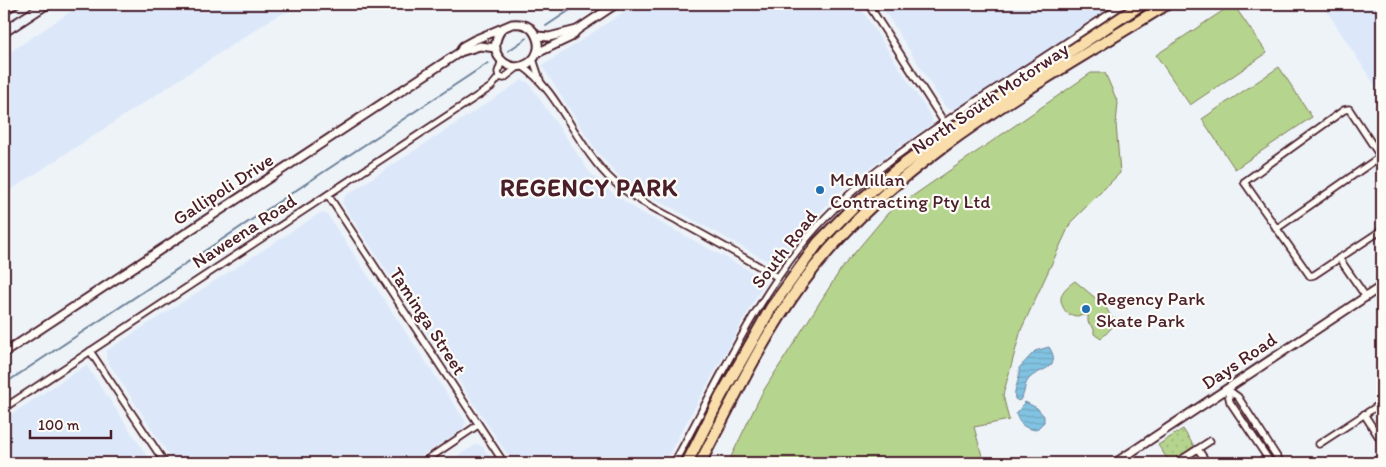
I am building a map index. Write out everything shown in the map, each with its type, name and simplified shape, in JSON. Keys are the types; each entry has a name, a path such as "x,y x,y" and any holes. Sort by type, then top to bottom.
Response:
{"highway":[{"name":"North South Motorway","path":"687,463 721,396 771,308 818,243 854,205 896,170 951,130 1142,4"},
{"name":"North South Motorway","path":"700,463 769,336 798,290 840,238 872,204 957,138 1035,85 1167,4"}],"street":[{"path":"4,12 16,4"},
{"path":"520,66 571,37 577,30 616,4"},
{"path":"868,4 944,122"},
{"name":"South Road","path":"674,463 777,277 810,235 845,199 894,158 944,122 1124,4"},
{"path":"540,80 520,66 506,64 502,60 496,48 498,35 506,26 519,23 531,28 537,36 535,56 540,80 597,166 614,182 640,200 777,277"},
{"name":"Gallipoli Drive","path":"460,52 463,46 474,40 501,30"},
{"path":"537,36 549,37 577,30"},
{"name":"Gallipoli Drive","path":"4,353 460,52 480,46 496,48"},
{"path":"499,77 498,72 502,60"},
{"name":"Naweena Road","path":"4,408 490,87 499,77 504,78 520,66"},
{"path":"1276,229 1381,157 1349,109 1344,110 1244,182 1276,229 1310,276 1382,230"},
{"name":"Taminga Street","path":"328,195 504,463"},
{"path":"1339,258 1366,297"},
{"name":"Days Road","path":"1115,463 1382,286"},
{"path":"90,351 164,463"},
{"path":"1227,389 1238,397 1281,463"},
{"path":"1227,389 1230,402 1271,463"},
{"path":"1319,444 1382,403"},
{"path":"1239,414 1247,410"},
{"path":"1364,414 1382,442"},
{"path":"422,463 478,425"},
{"path":"1176,463 1210,440"},
{"path":"1198,449 1207,463"}],"shaded area":[{"path":"82,4 308,4 275,17 12,189 4,191 4,56"},
{"path":"636,4 858,4 932,118 932,124 860,175 834,197 775,264 771,263 625,182 599,155 542,66"},
{"path":"880,4 1117,4 956,110 946,108"},
{"path":"1322,4 1382,4 1382,96"},
{"path":"522,80 529,83 589,171 606,188 639,211 762,277 764,283 664,463 513,463 342,203 345,196"},
{"path":"320,213 327,214 466,422 463,429 411,463 174,463 106,359 106,351"},
{"path":"87,366 152,463 4,463 4,419"},
{"path":"477,444 483,447 494,463 445,463"}],"green space":[{"path":"1233,4 1267,53 1190,105 1156,55"},
{"path":"1279,67 1312,117 1235,169 1202,119"},
{"path":"1091,73 1105,73 1118,103 1116,124 1120,173 1071,222 1021,330 1003,395 1009,420 974,427 984,463 728,463 762,393 841,269 888,213"},
{"name":"Regency Park Skate Park","path":"1075,281 1105,306 1112,318 1116,318 1118,321 1101,339 1094,334 1094,329 1088,322 1088,315 1070,315 1061,303 1063,292"},
{"path":"1183,429 1194,446 1170,463 1158,445"}],"water":[{"path":"1049,347 1053,355 1051,364 1048,368 1032,376 1026,383 1024,393 1019,401 1015,399 1019,368 1035,351"},
{"path":"1025,402 1037,408 1044,416 1044,422 1036,430 1023,425 1016,414"}],"waterway":[{"path":"546,26 579,4"},
{"path":"508,51 527,38"},
{"path":"4,384 488,63"}],"railway":[{"path":"4,25 37,4"},
{"path":"4,38 56,4"}],"place":[{"name":"McMillan Contracting Pty Ltd","path":"820,190"},
{"name":"Regency Park Skate Park","path":"1086,309"}],"district":[{"name":"REGENCY PARK","path":"589,187"}]}
